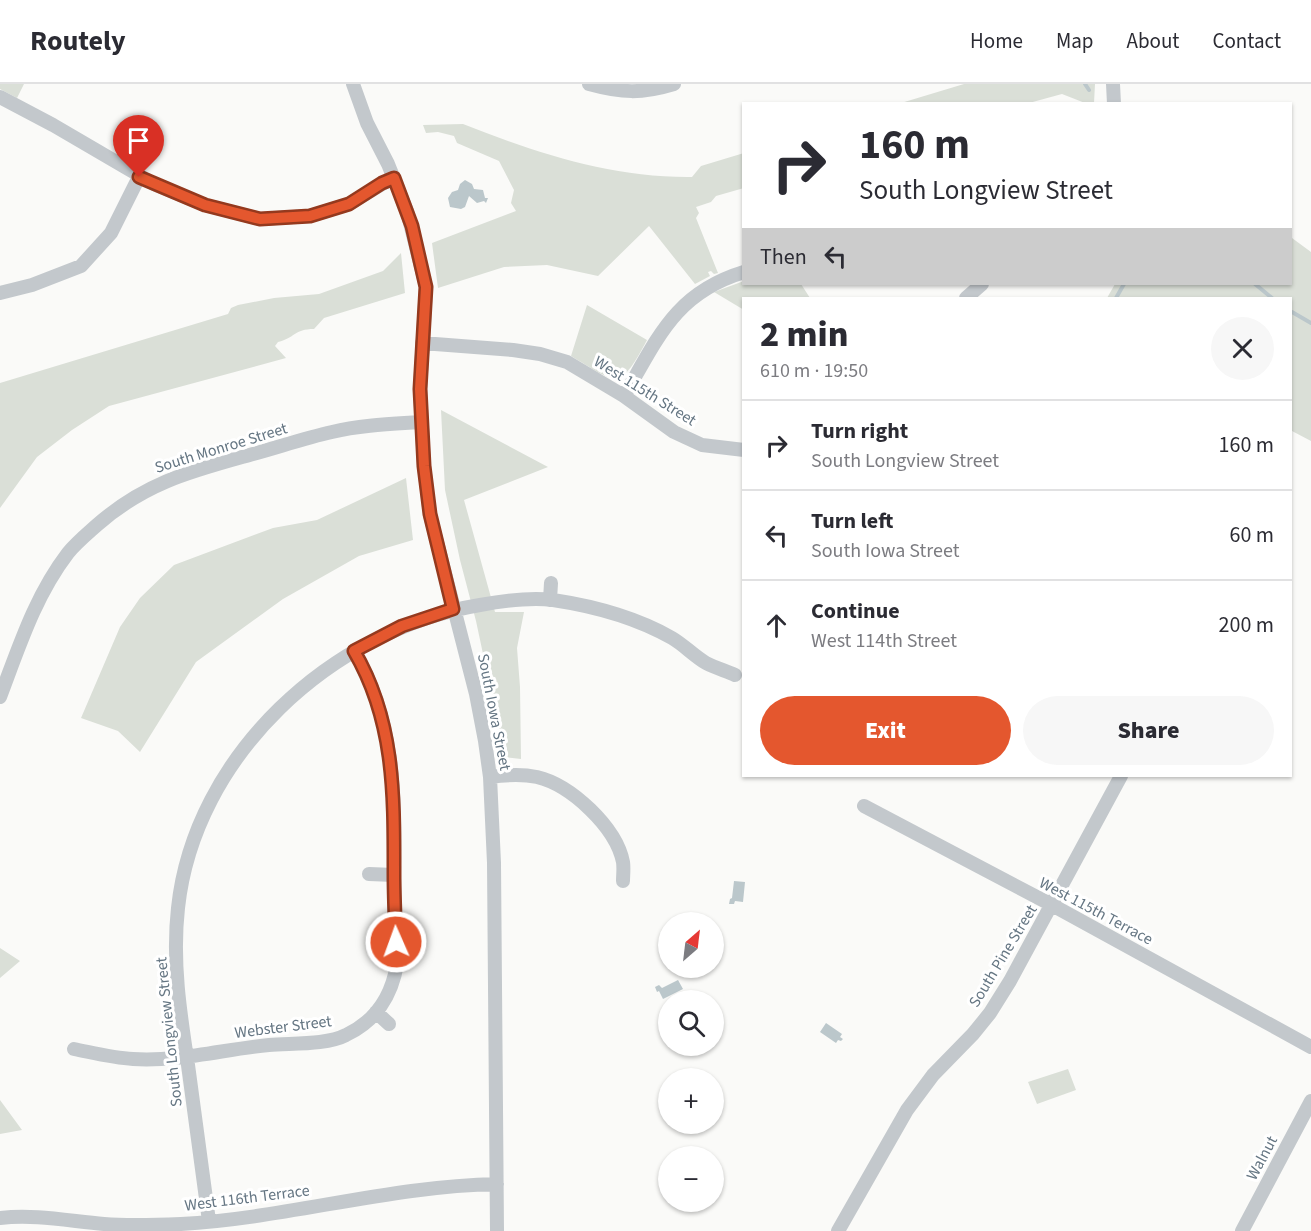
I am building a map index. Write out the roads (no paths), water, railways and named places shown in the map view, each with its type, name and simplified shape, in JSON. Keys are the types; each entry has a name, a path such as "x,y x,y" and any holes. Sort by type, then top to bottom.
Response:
{"street":[{"name":"South Iowa Street","path":"353,84 407,211 426,287 420,389 424,466 430,514 476,694 490,777 494,863 497,1231"},
{"path":"589,84 620,91 643,92 674,84"},
{"path":"1113,84 1114,102"},
{"path":"0,97 53,125 139,177 205,205 260,219 310,216 349,204 394,178"},
{"path":"0,293 32,285 81,266 111,233 139,177"},
{"path":"624,396 667,324 682,306 705,288 742,273"},
{"path":"967,297 981,285"},
{"name":"West 115th Street","path":"422,343 540,354 567,362 624,396 674,432 702,445 742,450"},
{"name":"South Monroe Street","path":"0,697 33,611 45,588 68,553 82,538 130,499 154,485 181,474 332,432 376,425 422,422"},
{"path":"550,600 551,583"},
{"path":"453,609 504,601 550,600 636,621 673,639 705,662 735,675"},
{"name":"South Longview Street","path":"209,1221 176,973 178,909 182,882 204,814 221,781 242,749 291,699 354,651 402,626 453,609"},
{"name":"Webster Street","path":"74,1049 134,1060 186,1056 344,1036 364,1025 389,995 397,964 393,782 387,739 376,696 368,674 354,651"},
{"path":"490,777 504,775 537,777 568,791 596,815 615,844 623,862 624,881"},
{"name":"South Pine Street","path":"838,1231 907,1110 933,1075 990,1013 1052,905 1120,777"},
{"name":"West 115th Terrace","path":"864,806 1052,905 1311,1047"},
{"path":"369,874 394,875"},
{"path":"376,1012 389,1024"},
{"name":"Walnut","path":"1242,1231 1311,1101"},
{"name":"West 116th Terrace","path":"0,1218 42,1217 108,1224 180,1224 297,1209 388,1193 497,1184"}],"waterway":[{"path":"1085,84 1089,90"},
{"path":"1117,297 1123,285"},
{"path":"1256,285 1271,297"},
{"path":"1292,312 1311,323"}]}
